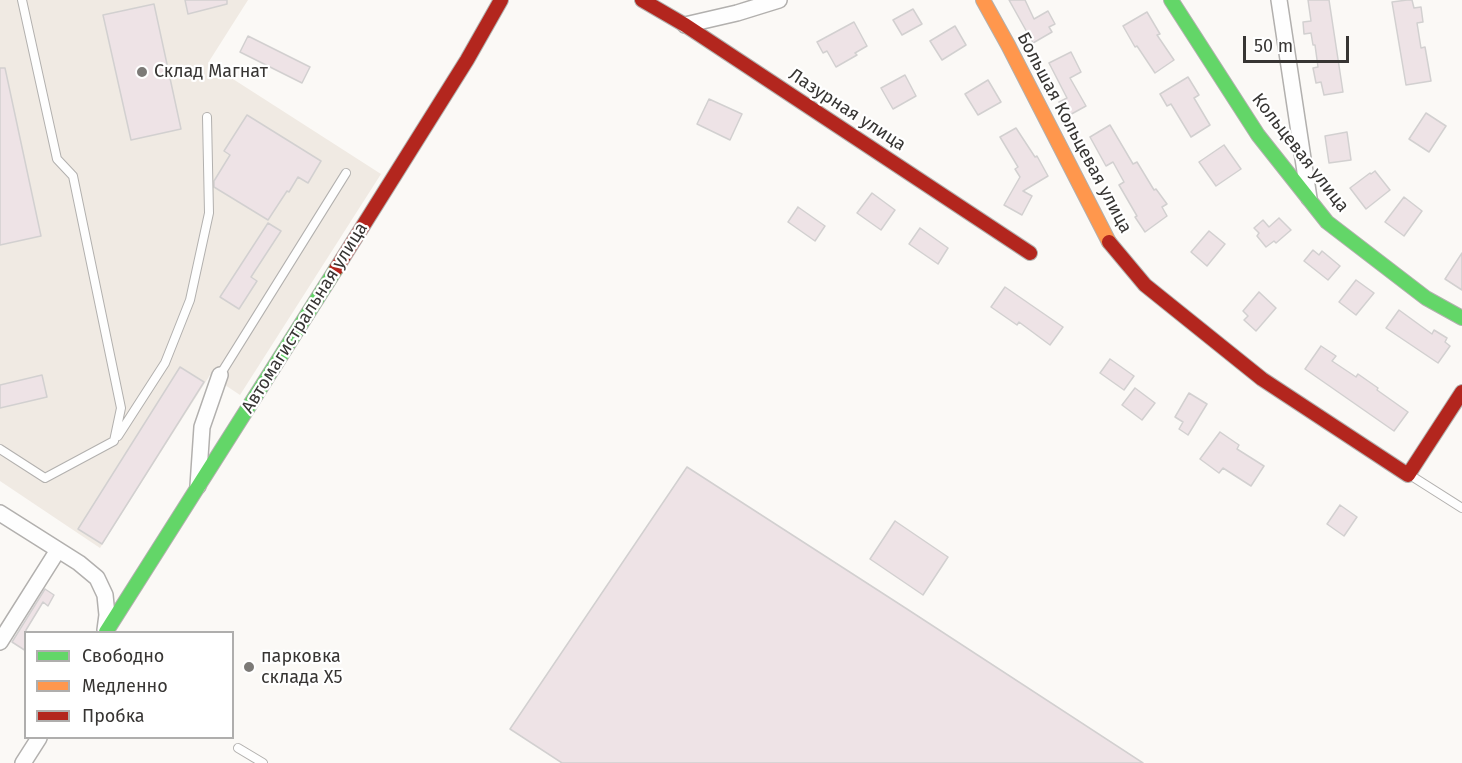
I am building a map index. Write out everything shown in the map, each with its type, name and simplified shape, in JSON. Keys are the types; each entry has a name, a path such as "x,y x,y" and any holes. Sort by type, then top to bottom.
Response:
{"street":[{"name":"Автомагистральная улица","path":"106,631 467,60 501,0"},
{"name":"Лазурная улица","path":"642,0 685,25 1030,253"},
{"path":"685,25 779,0"},
{"name":"Большая Кольцевая улица","path":"983,0 1106,238 1145,285 1262,379 1408,475"},
{"name":"Кольцевая улица","path":"1171,0 1258,135 1327,222 1426,298 1462,318"},
{"path":"1279,0 1309,198"},
{"path":"197,490 202,428 220,375"},
{"path":"1408,475 1462,392"},
{"path":"0,513 79,563 97,578 105,595 107,615 105,631"},
{"path":"0,642 58,550"},
{"path":"23,763 38,739"}],"lane":[{"path":"22,0 57,159 73,176 122,408 114,441"},
{"path":"0,449 45,478 114,441 165,363 190,300 209,213 207,117"},
{"path":"220,375 346,173"},
{"path":"1408,475 1462,508"},
{"path":"238,748 264,763"}],"shaded area":[{"path":"0,0 248,0 208,63 381,174 240,395 210,375 100,548 0,481"}],"building":[{"path":"185,0 227,0 227,4 188,14"},
{"path":"1009,0 1025,0 1034,19 1048,11 1055,24 1049,27 1052,32 1033,43"},
{"path":"1308,0 1329,0 1343,92 1324,95 1321,82 1316,83 1313,68 1318,67 1315,45 1313,45 1311,33 1304,34 1303,22 1311,21"},
{"path":"1412,0 1414,8 1421,7 1423,22 1417,23 1421,48 1425,47 1431,81 1406,85 1392,2"},
{"name":"Склад Магнат","path":"154,4 181,129 131,140 103,15"},
{"path":"913,9 922,24 902,35 893,20"},
{"path":"1147,12 1160,34 1157,35 1174,60 1155,73 1137,46 1135,47 1123,26"},
{"path":"854,22 867,46 855,53 857,55 836,67 827,51 823,53 817,42"},
{"path":"955,26 966,45 942,60 930,41"},
{"path":"248,36 310,67 302,83 240,52"},
{"path":"1071,52 1081,72 1070,78 1086,106 1066,117 1059,102 1067,98 1049,63"},
{"path":"0,68 5,68 41,236 0,245"},
{"path":"905,75 916,96 893,109 881,88"},
{"path":"1188,77 1199,95 1194,98 1210,125 1191,137 1171,104 1167,106 1160,94"},
{"path":"988,80 1001,102 978,115 965,94"},
{"path":"709,99 742,114 730,140 697,124"},
{"path":"1426,113 1446,126 1429,152 1409,139"},
{"path":"247,115 321,161 308,183 298,177 268,220 214,187 214,181 230,155 224,151"},
{"path":"1110,125 1133,164 1137,162 1154,190 1156,189 1167,204 1162,207 1167,216 1145,232 1119,185 1124,182 1113,162 1106,166 1090,137"},
{"path":"1016,128 1035,157 1037,156 1048,176 1023,191 1032,196 1022,215 1004,205 1020,177 1015,169 1018,167 1000,137"},
{"path":"1347,132 1351,160 1329,163 1325,136"},
{"path":"1224,145 1241,169 1216,186 1199,162"},
{"path":"1375,171 1390,190 1366,209 1350,188"},
{"path":"872,193 895,210 881,230 857,213"},
{"path":"1404,197 1422,211 1404,236 1385,222"},
{"path":"798,207 825,226 815,241 788,222"},
{"path":"1279,218 1291,230 1276,243 1274,241 1266,247 1254,228 1263,220 1269,227"},
{"path":"268,223 281,231 251,277 257,281 239,309 220,297"},
{"path":"920,228 948,248 938,264 909,244"},
{"path":"1209,231 1225,244 1207,266 1191,252"},
{"path":"1313,250 1319,255 1322,251 1340,266 1328,280 1304,261"},
{"path":"1462,253 1462,290 1445,279"},
{"path":"1356,280 1374,293 1356,315 1339,302"},
{"path":"1005,287 1063,327 1050,345 1019,322 1017,325 991,307"},
{"path":"1259,292 1276,308 1256,331 1244,320 1248,316 1243,311"},
{"path":"1399,310 1432,334 1434,330 1447,338 1445,342 1450,346 1438,363 1386,328"},
{"path":"1321,346 1336,356 1332,361 1356,377 1358,374 1408,412 1394,431 1305,369"},
{"path":"1110,359 1134,376 1124,390 1100,373"},
{"path":"180,367 204,382 102,544 78,529"},
{"path":"42,375 47,397 0,408 0,385"},
{"path":"1135,388 1155,403 1142,420 1122,405"},
{"path":"1189,393 1207,404 1188,435 1179,429 1183,422 1175,417"},
{"path":"1220,432 1239,445 1237,449 1264,466 1251,486 1223,468 1219,473 1200,459"},
{"path":"687,467 1143,763 562,763 510,729"},
{"path":"1340,505 1357,517 1344,536 1327,524"},
{"path":"895,521 948,557 923,595 870,559"},
{"path":"45,589 54,595 48,606 43,602 24,631 24,650 12,642"}],"traffic: fast":[{"path":"1171,0 1258,135 1327,222 1426,298 1462,318"},
{"path":"107,631 336,269"}],"traffic: slow":[{"path":"983,0 1109,242"}],"traffic: jam":[{"path":"336,269 467,60 501,0"},
{"path":"642,0 685,25 1030,253"},
{"path":"1109,242 1145,285 1262,379 1408,475 1462,392"}],"place":[{"name":"Склад Магнат","path":"142,72"},
{"name":"парковка склада X5","path":"249,667"}]}
